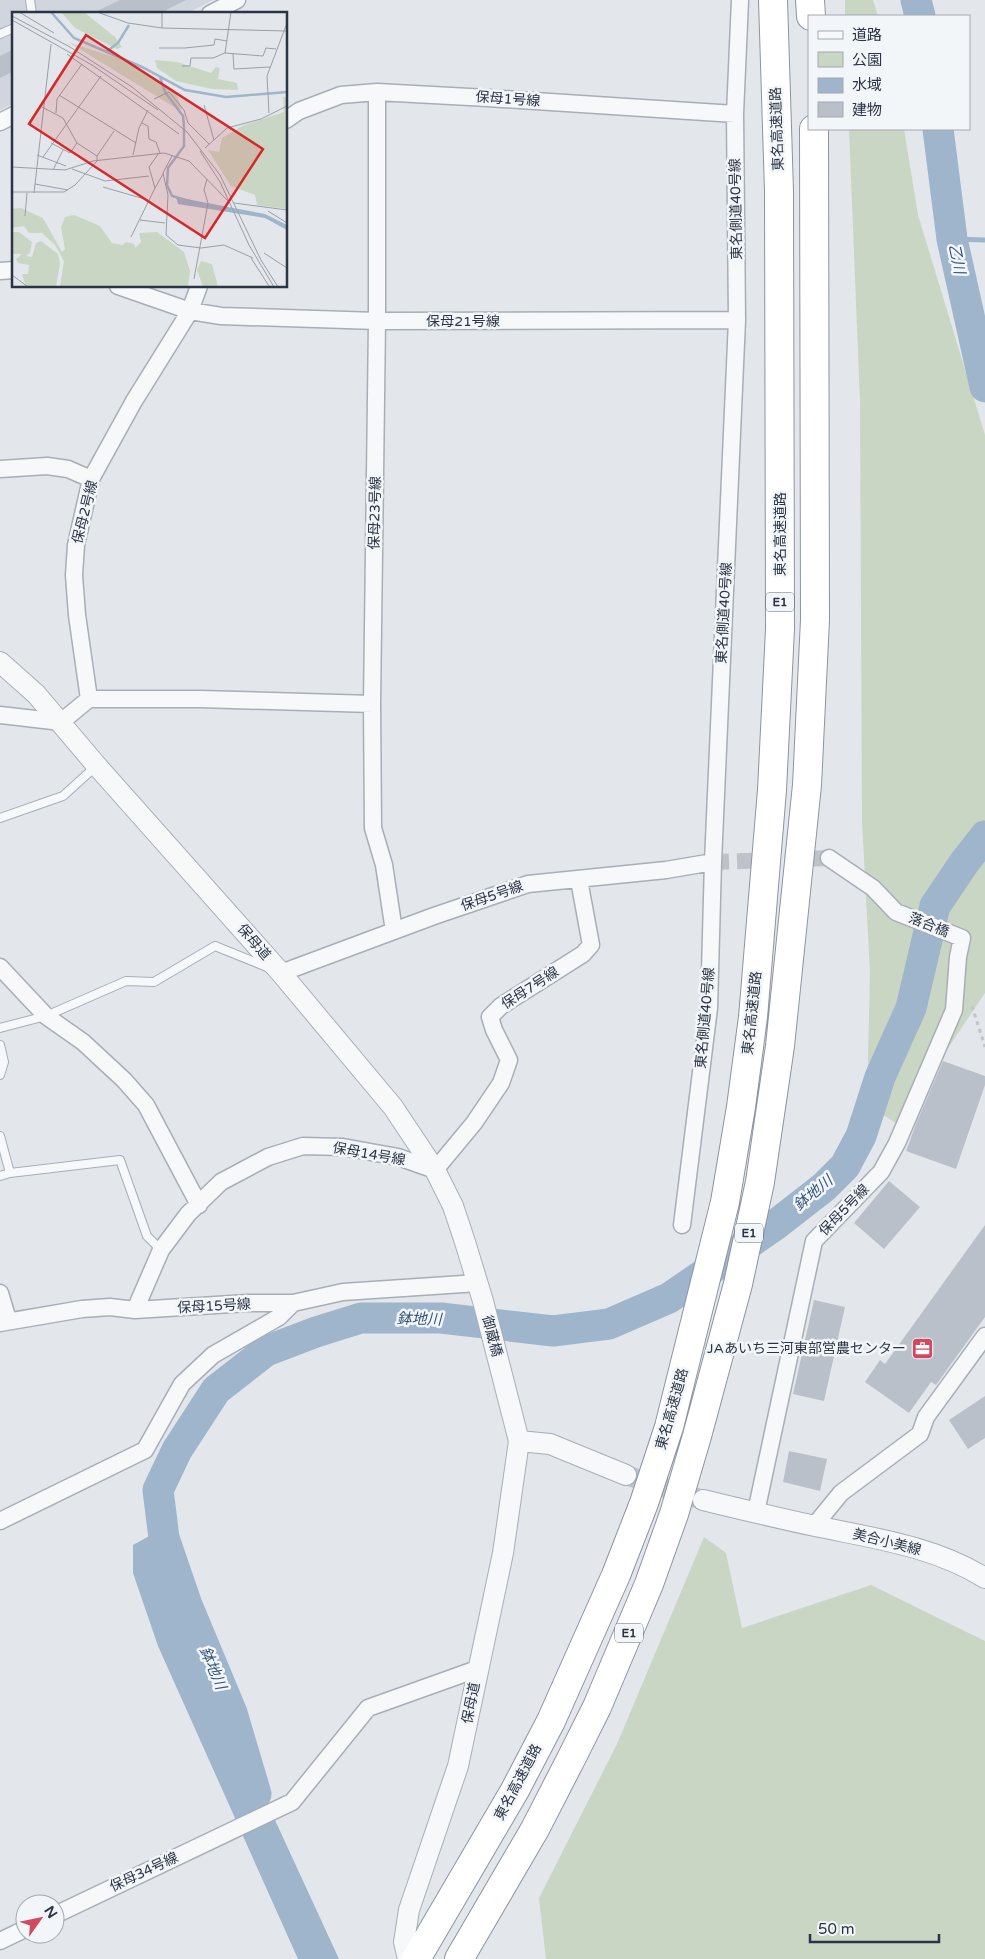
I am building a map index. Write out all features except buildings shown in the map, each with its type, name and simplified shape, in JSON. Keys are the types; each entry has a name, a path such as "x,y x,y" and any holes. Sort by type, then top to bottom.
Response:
{"highway":[{"name":"東名高速道路","path":"416,1959 515,1790 551,1721 616,1575 644,1503 669,1427 725,1202 753,1017 772,790 780,639 779,211 773,0"},
{"path":"810,0 811,15"},
{"name":"E1","path":"460,1958 539,1821 593,1715 649,1584 674,1514 697,1436 738,1284 760,1182 780,1046 808,776 815,620 814,130"}],"street":[{"path":"214,12 237,0"},
{"name":"東名側道40号線","path":"682,1225 709,1008 713,862 737,320 735,114 740,0"},
{"name":"保母1号線","path":"288,119 299,111 341,95 377,92 735,114"},
{"name":"保母23号線","path":"377,92 378,321 372,704 373,828 384,865 394,931"},
{"path":"0,122 12,116"},
{"name":"保母21号線","path":"124,288 190,311 221,316 378,321 737,320"},
{"name":"保母2号線","path":"88,699 77,615 74,575 76,545 91,480 134,401 190,311 198,288"},
{"path":"0,469 47,466 68,469 91,480"},
{"path":"0,662 36,694 60,722"},
{"path":"0,715 60,722 88,699 200,699 372,704"},
{"name":"保母道","path":"60,722 281,973 393,1107 436,1170 453,1206 480,1292"},
{"name":"落合橋","path":"829,858 873,888 896,912 962,938"},
{"name":"保母5号線","path":"281,973 528,884 666,870 713,862"},
{"name":"保母7号線","path":"436,1170 474,1122 501,1083 509,1060 494,1030 490,1017 501,1006 583,954 591,945 579,880"},
{"name":"保母5号線","path":"756,1512 814,1241 881,1172 898,1143 954,1010 958,957 962,938"},
{"path":"0,967 46,1016 83,1042 124,1080 146,1105 199,1205"},
{"name":"保母14号線","path":"135,1310 161,1250 188,1214 221,1182 268,1157 303,1146 352,1149 398,1157 436,1170"},
{"name":"保母15号線","path":"4,1321 110,1307 135,1310 248,1303 293,1303 343,1292 480,1292"},
{"name":"御蔵橋","path":"480,1292 519,1441"},
{"path":"0,1293 4,1321"},
{"path":"0,1522 145,1450 182,1384 213,1355 279,1317 293,1303"},
{"path":"814,1526 841,1493 920,1434 926,1417 985,1336"},
{"path":"519,1441 550,1444 626,1475"},
{"name":"保母道","path":"408,1959 404,1942 409,1910 458,1766 503,1553 519,1441"},
{"name":"美合小美線","path":"703,1500 814,1526 910,1545 972,1570 985,1578"},
{"name":"保母34号線","path":"65,1910 292,1802 368,1708 478,1669"},
{"path":"0,1941 15,1934"}],"lane":[{"path":"0,34 12,29"},
{"path":"0,818 63,796 97,766"},
{"path":"0,1028 46,1016 126,981 154,982 215,946 281,973"},
{"path":"0,1045 4,1062 0,1075"},
{"path":"0,1136 10,1173"},
{"path":"0,1176 10,1173 120,1160 147,1236 161,1250"}],"path":[{"path":"958,976 965,988 985,1047"}],"shaded area":[{"path":"0,0 213,0 190,12 12,12 12,104 0,110"}],"green space":[{"path":"845,0 873,0 878,15 845,15"},
{"path":"849,130 904,130 918,215 985,435 985,993 897,1124 867,1104 870,973 862,821 860,402"},
{"path":"704,1537 726,1553 742,1628 871,1585 985,1641 985,1959 546,1959 539,1898 617,1744"}],"water":[{"path":"169,1525 192,1640 339,1959 298,1959 158,1646 133,1573 133,1545"}],"waterway":[{"name":"乙川","path":"916,0 920,15"},
{"name":"乙川","path":"938,130 952,239 985,387"},
{"path":"952,239 985,240"},
{"name":"鉢地川","path":"256,1794 232,1713 187,1605 164,1538 158,1490 177,1450 216,1390 266,1351 316,1332 361,1318 441,1318 553,1331 609,1324 669,1298 774,1226 824,1187 845,1166 861,1136 880,1077 911,1008 935,906 985,836"}],"tunnel":[{"path":"713,862 829,858"},
{"path":"626,1475 703,1500"}],"place":[{"name":"JAあいち三河東部営農センター","path":"922,1348"}]}
